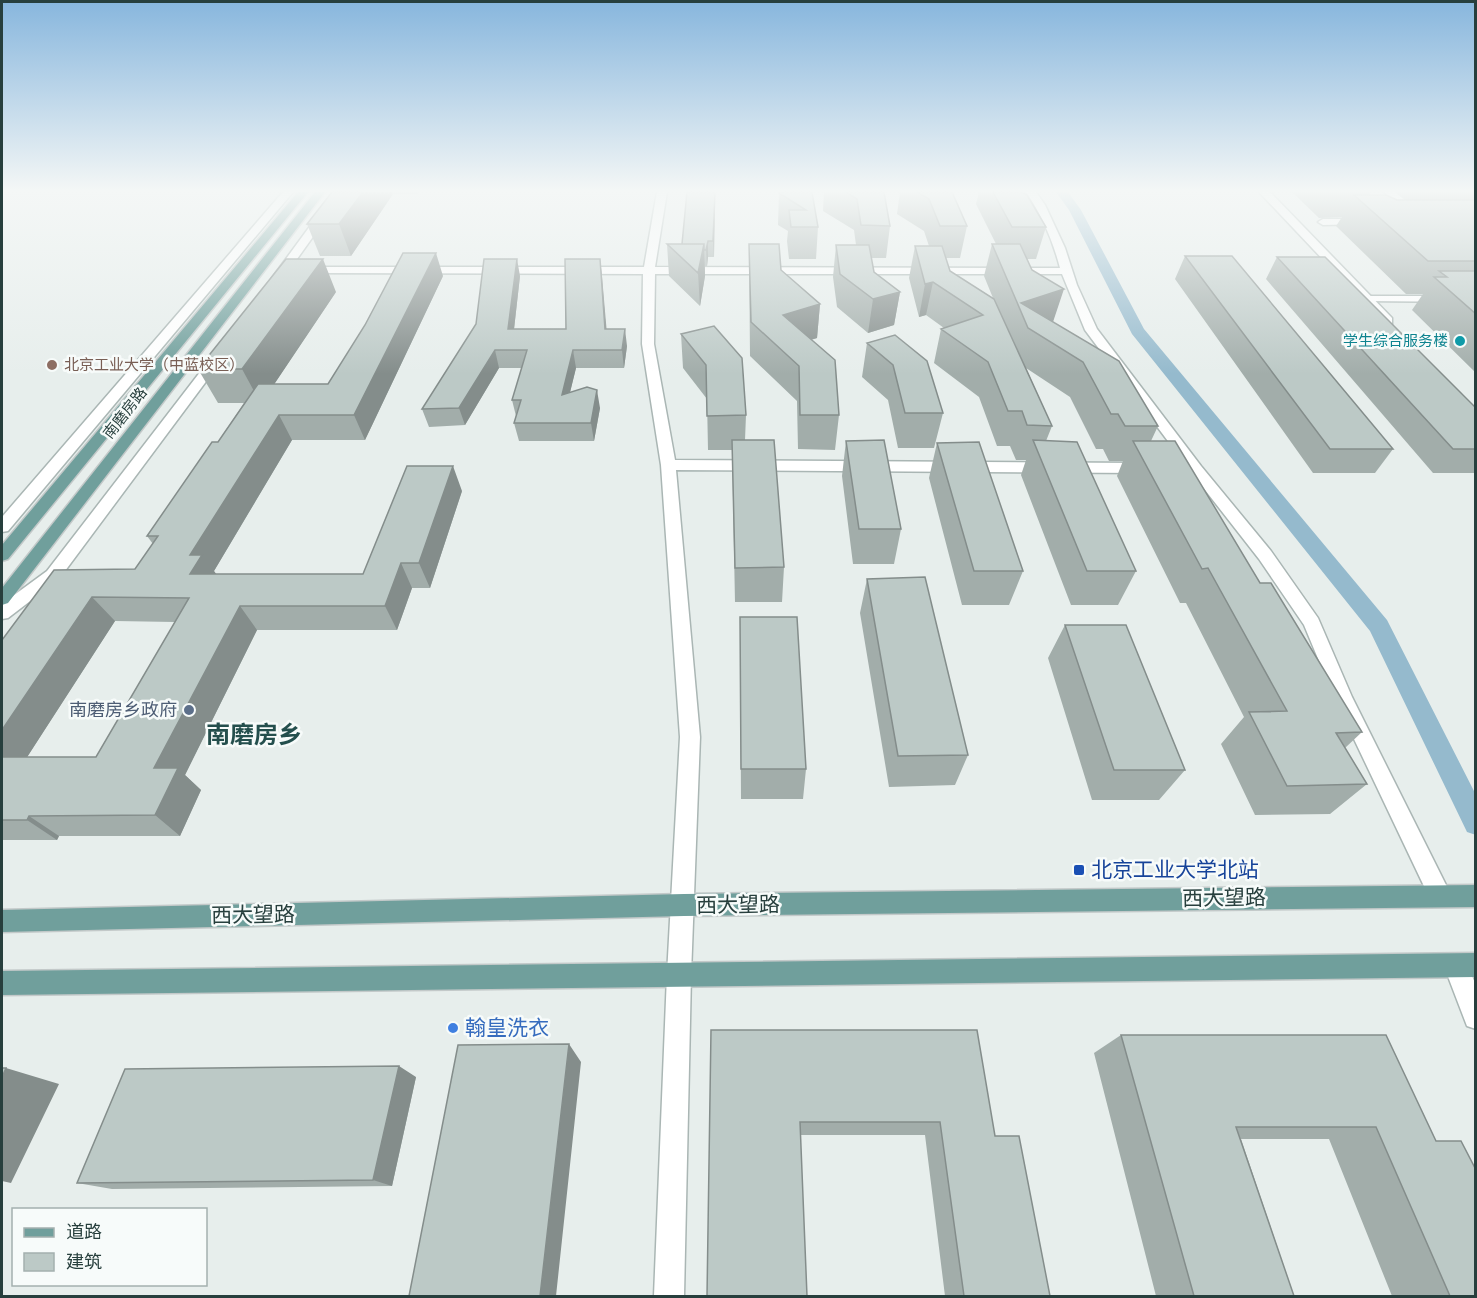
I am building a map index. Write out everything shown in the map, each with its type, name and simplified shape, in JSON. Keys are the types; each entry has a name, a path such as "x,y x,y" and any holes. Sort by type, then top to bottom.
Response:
{"main road":[{"name":"南磨房路","path":"2,555 260,253"},
{"name":"南磨房路","path":"2,598 265,253"},
{"name":"西大望路","path":"2,921 684,905 1476,896"},
{"path":"2,983 1466,966"}],"street":[{"path":"2,527 236,253"},
{"path":"268,290 295,253"},
{"path":"653,253 648,344 668,465 690,737 679,975 669,1296"},
{"path":"1060,253 1091,330 1196,469 1265,555 1312,622 1343,697 1440,895"},
{"path":"1323,253 1400,333"},
{"path":"283,270 1067,271"},
{"path":"1367,298 1476,299"},
{"path":"2,613 53,575 225,347"},
{"path":"668,465 1196,469"},
{"path":"1466,966 1476,1017"}],"building":[{"path":"403,253 436,253 354,415 279,415 190,555 202,555 190,574 363,574 407,466 453,466 419,563 401,563 385,606 240,606 154,768 178,768 155,815 29,816 27,820 2,820 2,757 96,757 189,598 92,597 2,730 2,640 54,570 135,569 158,536 147,536 212,442 218,442 258,384 328,384 365,325"},
{"path":"676,253 702,253 698,273"},
{"path":"749,253 780,253 781,270 820,304 783,315 835,360 839,415 800,415 799,366 751,322"},
{"path":"837,253 870,253 874,272 900,292 873,299 840,274"},
{"path":"917,253 944,253 950,271 994,299 1052,426 1027,425 1022,411 1008,411 988,362 941,329 983,315 933,282 925,284"},
{"path":"996,253 1024,253 1032,270 1064,289 1021,303 1119,361 1158,426 1125,426 1118,414 1111,414 1083,362 1028,328"},
{"path":"1419,253 1476,253 1476,261 1428,261"},
{"path":"1185,256 1232,256 1393,449 1330,449"},
{"path":"1277,257 1325,257 1476,408 1476,449 1453,449"},
{"path":"286,259 323,259 242,369 198,369"},
{"path":"484,259 517,259 508,329 566,329 565,259 600,259 605,329 625,329 622,350 573,350 562,395 587,387 597,390 591,423 514,423 521,400 512,400 527,350 495,350 459,408 422,409 476,324"},
{"path":"1439,271 1476,271 1476,314 1434,277 1447,277"},
{"path":"714,326 742,358 746,415 707,416 706,365 681,334"},
{"path":"895,335 927,361 943,413 905,413 893,365 867,343"},
{"path":"732,440 774,440 784,567 735,568"},
{"path":"884,440 901,529 859,529 846,441"},
{"path":"1033,440 1077,442 1136,571 1087,571"},
{"path":"1133,441 1175,441 1260,583 1271,583 1362,732 1336,733 1367,784 1287,786 1249,712 1287,711 1208,568 1202,569"},
{"path":"979,442 1023,571 974,571 937,443"},
{"path":"925,577 968,755 898,756 867,579"},
{"path":"740,617 797,617 806,769 741,769"},
{"path":"1065,625 1126,625 1185,770 1114,770"},
{"path":"711,1030 977,1030 995,1136 1019,1136 1050,1296 964,1296 940,1122 800,1122 807,1296 707,1296"},
{"path":"1121,1035 1386,1035 1436,1141 1461,1141 1476,1170 1476,1296 1450,1296 1376,1127 1236,1127 1294,1296 1194,1296"},
{"path":"569,1044 540,1296 409,1296 458,1045"},
{"path":"399,1066 373,1180 77,1183 125,1069"}],"waterway":[{"path":"1097,253 1137,331 1379,626 1476,823"}],"place":[{"name":"学生综合服务楼","path":"1460,341"},
{"name":"北京工业大学（中蓝校区）","path":"52,365"},
{"name":"南磨房乡政府","path":"189,710"},
{"name":"北京工业大学北站","path":"1079,870"},
{"name":"翰皇洗衣","path":"453,1028"}],"district":[{"name":"南磨房乡","path":"254,735"}]}
